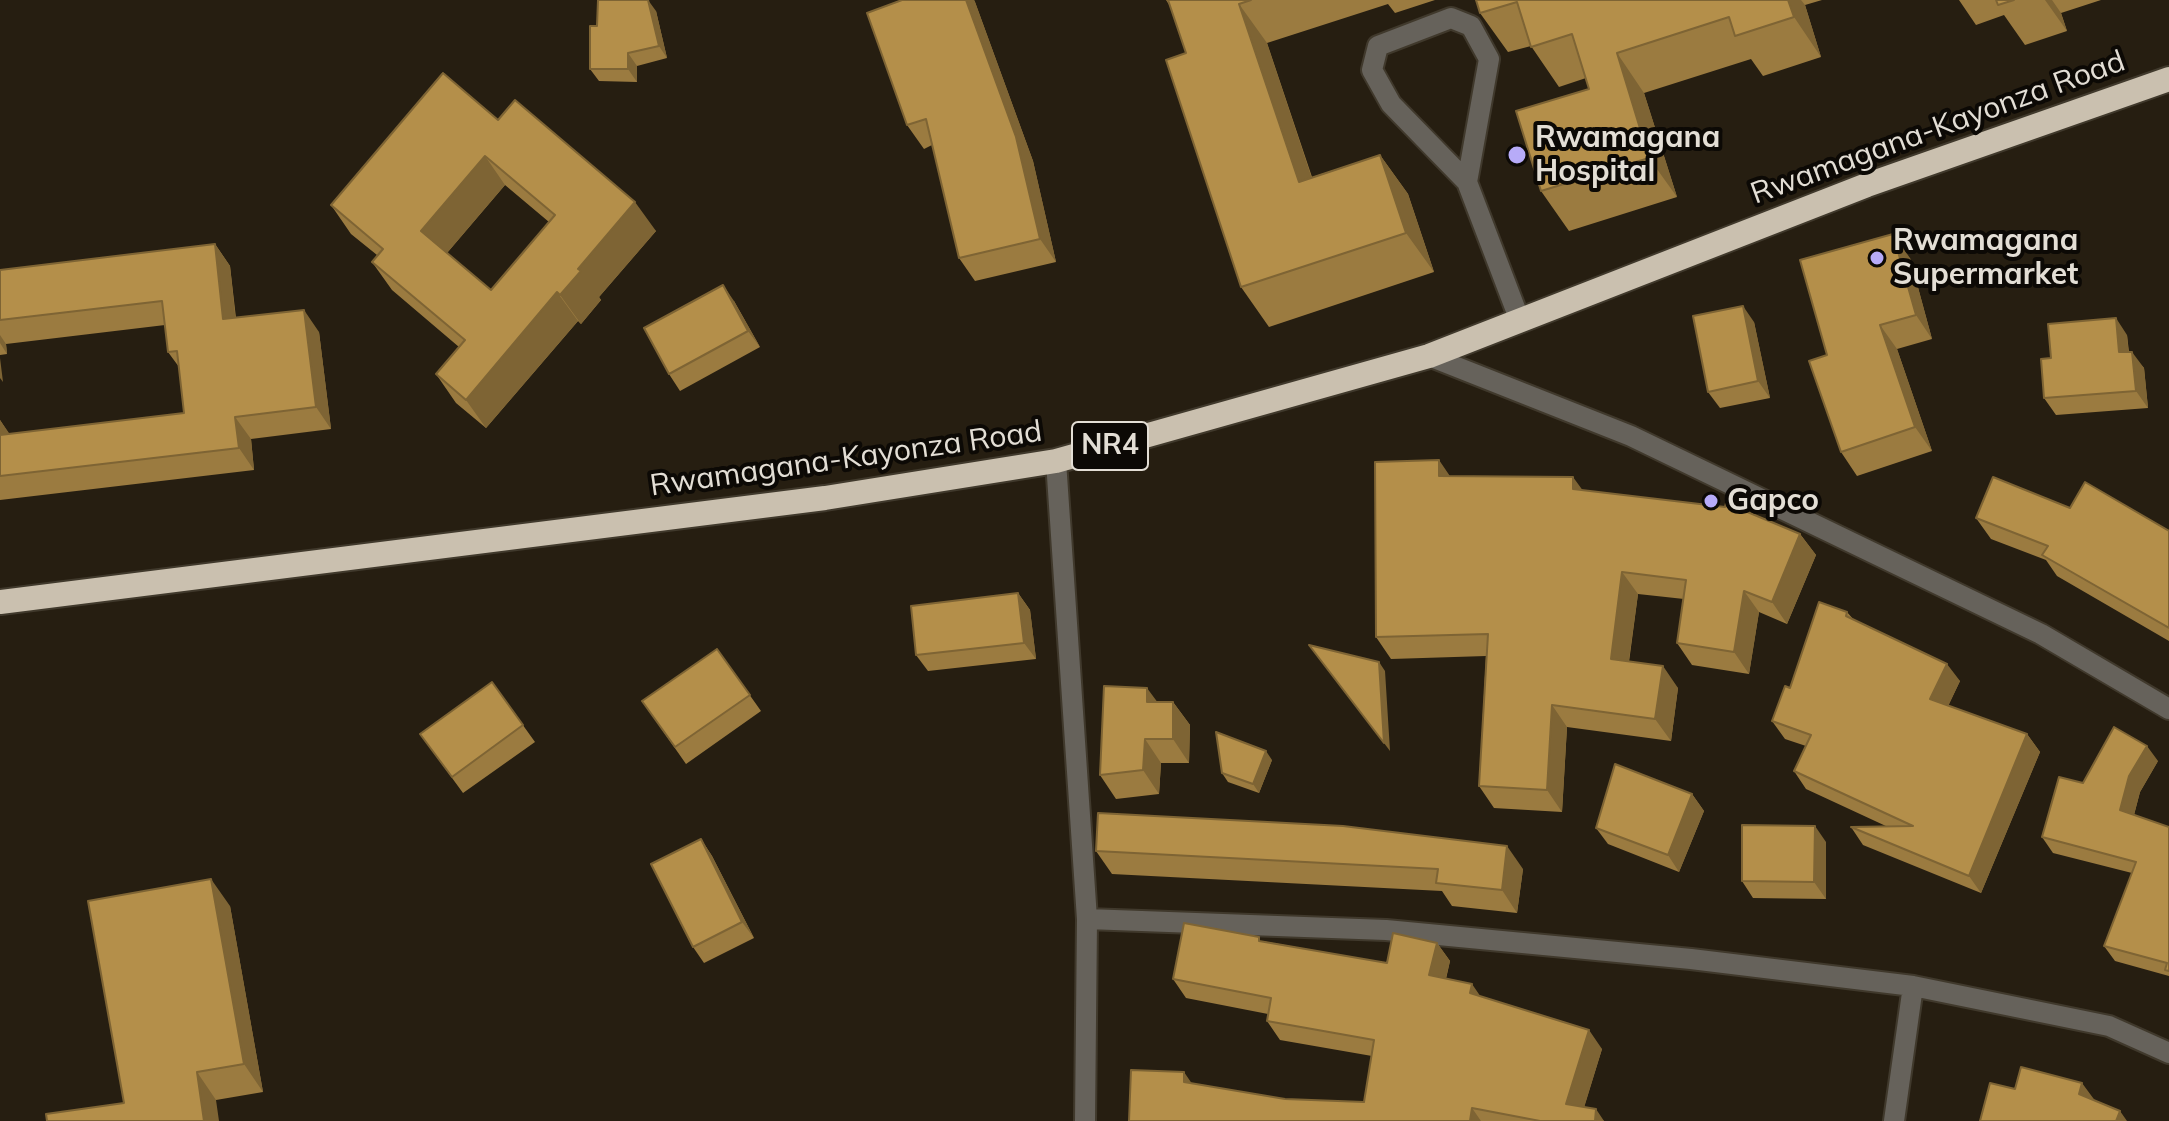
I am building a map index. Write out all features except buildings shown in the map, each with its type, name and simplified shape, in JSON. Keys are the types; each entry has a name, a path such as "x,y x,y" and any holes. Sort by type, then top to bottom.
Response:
{"highway":[{"name":"Rwamagana-Kayonza Road","path":"0,602 825,498 1056,461 1429,356 1867,185 2169,79"}],"street":[{"path":"1467,182 1489,59 1471,26 1451,18 1378,46 1372,70 1391,104 1467,182 1520,321"},
{"path":"1429,356 1631,436 2041,634 2169,709"},
{"path":"1056,461 1087,919 1085,1121"},
{"path":"1087,919 1386,930 1676,958 1913,986 2109,1026 2169,1053"},
{"path":"1894,1121 1913,986"}],"place":[{"name":"Rwamagana Hospital","path":"1517,155"},
{"name":"Rwamagana Supermarket","path":"1877,258"},
{"name":"Gapco","path":"1711,501"}]}
